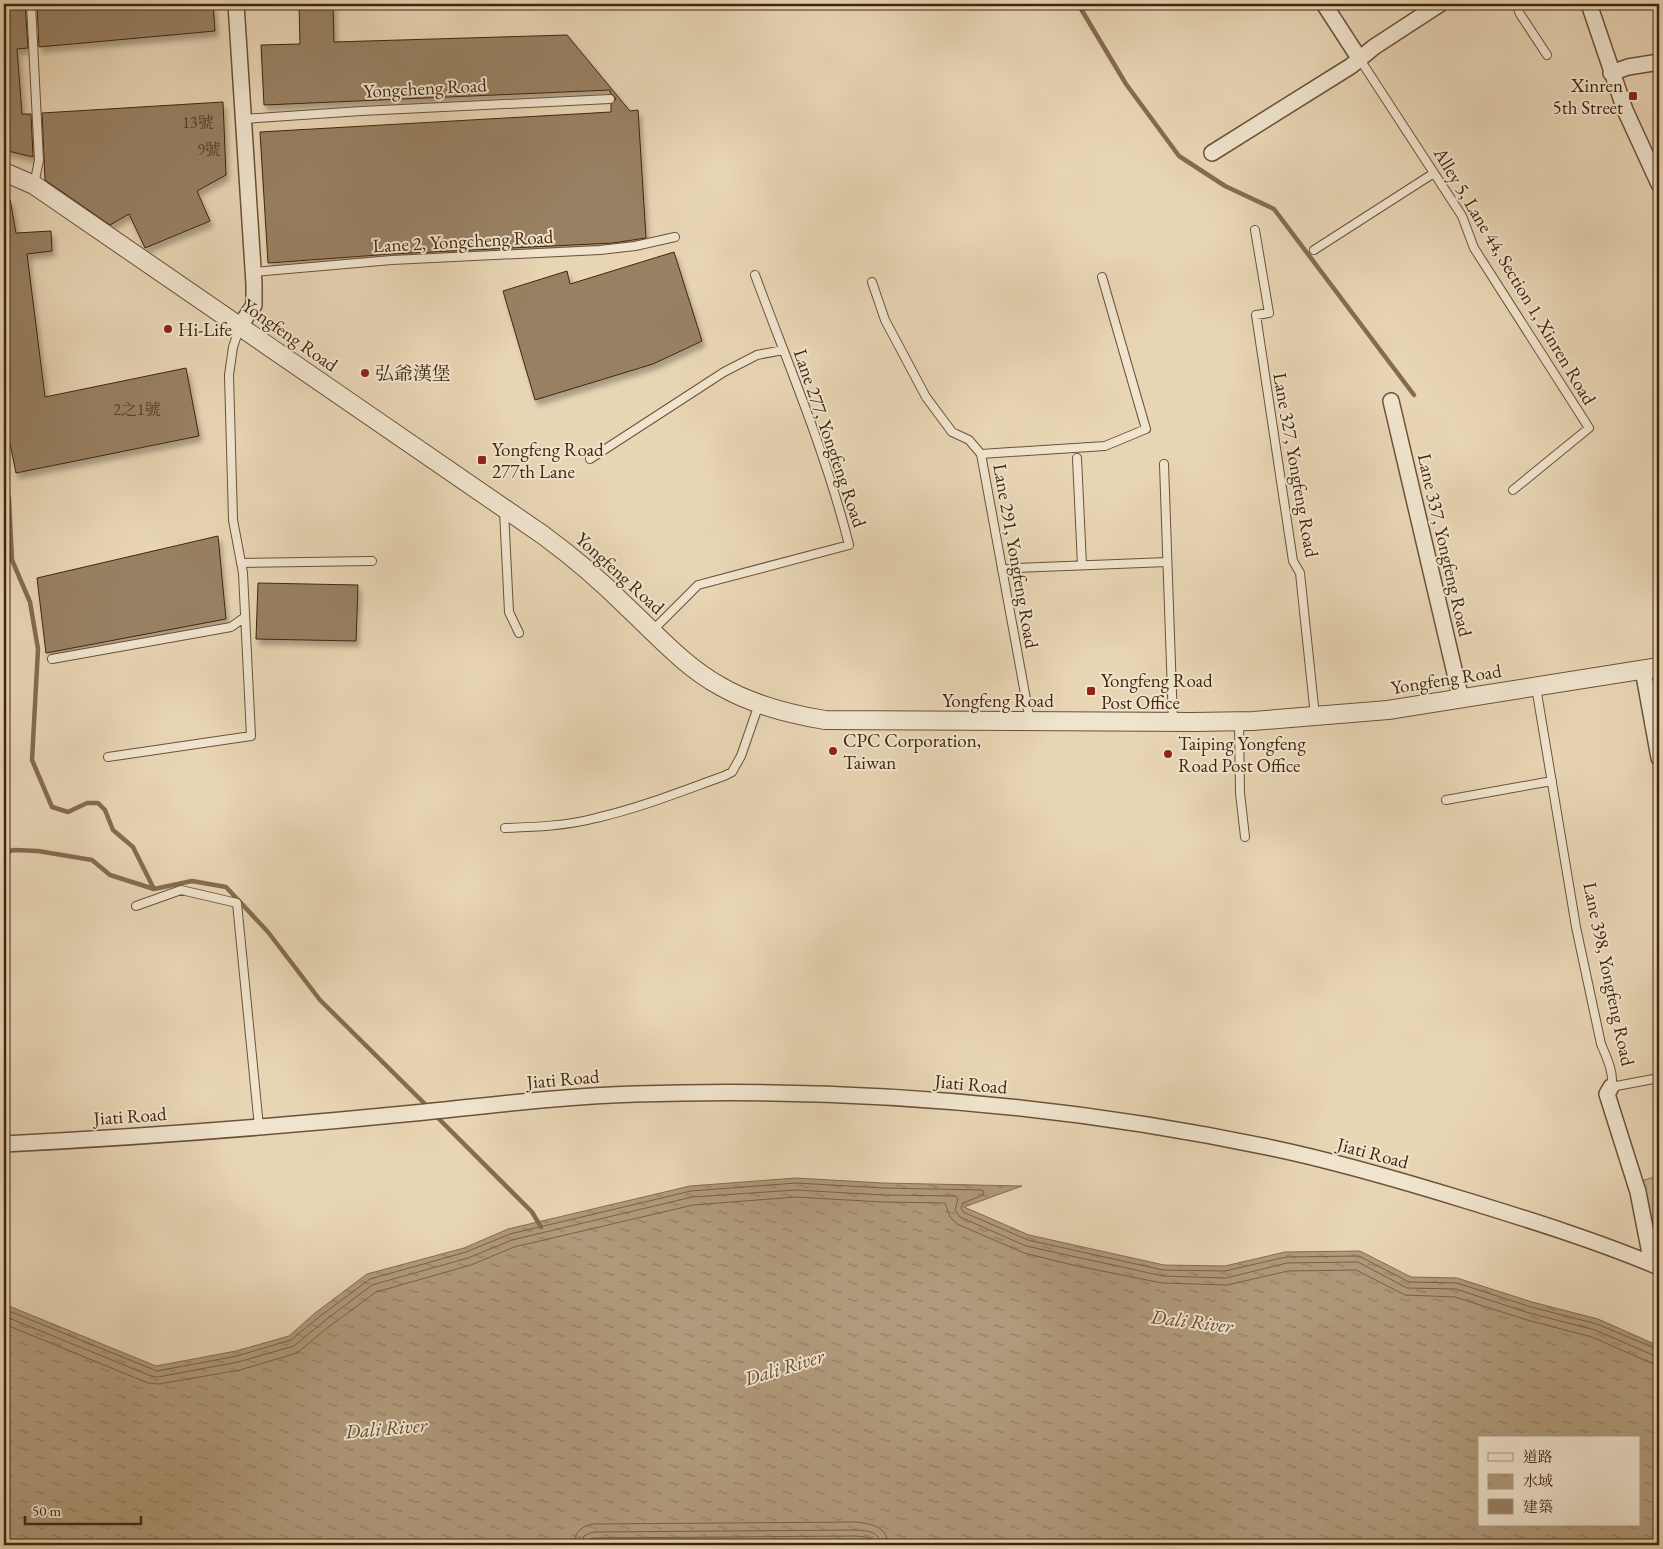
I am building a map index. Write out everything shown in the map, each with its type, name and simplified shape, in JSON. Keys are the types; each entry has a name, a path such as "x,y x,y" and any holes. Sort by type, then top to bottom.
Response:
{"street":[{"path":"236,4 254,304 240,326"},
{"path":"1324,4 1359,58"},
{"path":"1212,153 1351,66 1359,58 1440,4"},
{"path":"1589,4 1624,110 1659,184"},
{"path":"1611,73 1628,67 1659,62"},
{"name":"Yongfeng Road","path":"4,172 34,185 573,557 678,656 720,686 759,704 787,714 825,720 1239,721 1388,710 1651,668"},
{"name":"Lane 337, Yongfeng Road","path":"1391,401 1462,699"},
{"path":"1651,668 1659,758"},
{"name":"Lane 398, Yongfeng Road","path":"1611,1087 1607,1094 1638,1192 1656,1266"},
{"name":"Jiati Road","path":"4,1144 259,1127 582,1096 729,1093 823,1095 955,1102 1047,1110 1274,1149 1419,1186 1603,1244 1656,1266"}],"lane":[{"path":"31,4 39,160 34,185"},
{"path":"1516,4 1520,14 1547,55"},
{"name":"Alley 5, Lane 44, Section 1, Xinren Road","path":"1359,58 1462,216 1474,248 1590,428 1513,490"},
{"name":"Yongcheng Road","path":"243,119 361,111 610,99"},
{"path":"1314,250 1434,173"},
{"name":"Lane 327, Yongfeng Road","path":"1255,230 1269,313 1256,315 1293,561 1300,573 1315,716"},
{"name":"Lane 2, Yongcheng Road","path":"253,272 392,260 600,250 635,246 675,237"},
{"name":"Lane 277, Yongfeng Road","path":"652,631 698,584 849,545 841,512 824,462 755,275"},
{"path":"982,454 1105,446 1146,429 1102,277"},
{"name":"Lane 291, Yongfeng Road","path":"872,282 884,320 926,397 952,432 969,440 982,454 1030,721"},
{"path":"108,757 251,736 241,564 234,520 229,375 233,347 240,326"},
{"path":"590,459 724,372 758,355 783,350"},
{"path":"1077,458 1082,565"},
{"path":"1164,464 1173,722"},
{"path":"504,509 509,612 519,633"},
{"path":"241,564 372,561"},
{"path":"1002,570 1167,562"},
{"path":"52,659 231,627 245,617"},
{"name":"Lane 398, Yongfeng Road","path":"1536,687 1576,927 1601,1044 1608,1059 1612,1082 1611,1087"},
{"path":"505,828 567,824 596,818 648,803 724,776 732,772 741,756 759,704"},
{"path":"1239,721 1240,793 1245,837"},
{"path":"1446,800 1552,781"},
{"path":"136,906 181,890 237,903 259,1127"},
{"path":"1611,1087 1659,1078"}],"green space":[{"path":"1659,1176 1659,1248 1655,1245 1641,1181"}],"water":[{"name":"Dali River","path":"796,1178 883,1183 1022,1186 964,1207 1029,1235 1164,1265 1225,1266 1285,1252 1360,1251 1411,1277 1457,1278 1532,1302 1598,1319 1659,1346 1659,1545 886,1545 856,1541 4,1545 4,1304 156,1366 236,1351 289,1336 315,1313 367,1274 464,1248 508,1229 690,1186"}],"building":[{"path":"4,4 25,4 28,48 17,49 22,114 31,114 33,157 4,150"},
{"path":"37,4 213,4 215,31 39,47"},
{"path":"299,4 333,4 334,42 567,35 630,111 638,110 646,238 613,243 392,254 268,263 260,132 611,112 611,104 616,99 610,93 610,90 264,105 261,45 300,44"},
{"path":"223,102 226,175 197,191 210,221 145,248 129,214 110,225 45,180 42,113"},
{"path":"4,199 10,199 16,233 51,231 52,251 27,254 45,397 186,368 199,436 16,473 4,414"},
{"path":"674,252 702,341 653,364 535,400 503,291 567,271 570,284"},
{"path":"218,536 226,619 46,653 37,578"},
{"path":"258,583 358,585 356,641 256,639"}],"waterway":[{"path":"1078,4 1126,84 1179,156 1225,186 1274,209 1414,395"},
{"path":"4,475 9,499 12,560 30,602 38,649 32,760 52,807 68,812 87,803 98,803 105,810 113,830 133,847 154,889"},
{"path":"4,852 15,850 38,851 92,860 110,875 154,889 192,881 226,887 268,932 320,1000 428,1107"},
{"path":"435,1115 532,1212 541,1227"}],"place":[{"name":"Xinren 5th Street","path":"1633,96"},
{"name":"Hi-Life","path":"168,329"},
{"name":"弘爺漢堡","path":"365,373"},
{"name":"Yongfeng Road 277th Lane","path":"482,460"},
{"name":"Yongfeng Road Post Office","path":"1091,691"},
{"name":"CPC Corporation, Taiwan","path":"833,751"},
{"name":"Taiping Yongfeng Road Post Office","path":"1168,754"}]}
